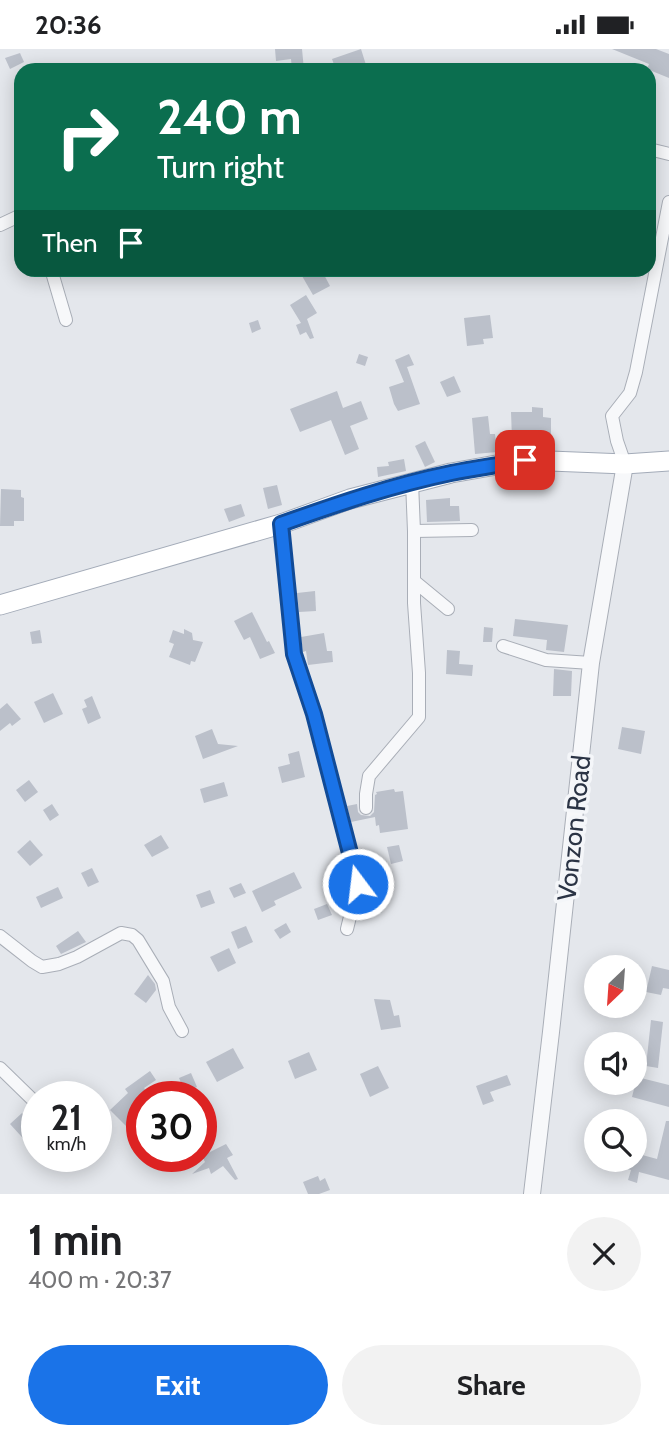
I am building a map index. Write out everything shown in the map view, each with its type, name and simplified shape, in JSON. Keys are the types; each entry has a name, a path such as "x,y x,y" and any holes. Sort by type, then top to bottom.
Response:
{"main road":[{"path":"0,605 281,524 350,499 451,473 525,460 625,464 669,461"}],"street":[{"path":"656,269 669,202"},
{"path":"53,277 66,320"},
{"path":"625,464 612,415 630,394 654,277"},
{"name":"Vonzon Road","path":"532,1194 591,663 625,464"},
{"path":"366,808 369,776 419,717 412,482"},
{"path":"281,524 294,654 314,714 358,884 347,929"},
{"path":"414,531 472,530"},
{"path":"414,581 448,609"},
{"path":"503,646 546,660 591,663"},
{"path":"0,936 42,967 77,957 121,933 132,935 138,940 163,981 169,1007 182,1031"},
{"path":"0,1068 21,1088"}],"building":[{"path":"275,49 302,49 303,63 291,63 291,59 276,61"},
{"path":"361,49 365,63 333,63 332,59"},
{"path":"612,49 656,49 669,54 669,78 656,73 656,63 647,63"},
{"path":"20,53 24,62 14,63 14,67 10,69 5,58"},
{"path":"303,277 325,277 330,286 313,295"},
{"path":"306,295 317,313 307,319 314,338 310,339 306,332 300,335 296,325 301,323 290,305"},
{"path":"490,315 493,338 483,339 484,344 467,346 464,318"},
{"path":"258,320 261,329 252,333 249,323"},
{"path":"359,354 368,357 365,366 356,363"},
{"path":"409,354 414,365 407,367 420,404 398,411 389,387 404,382 395,360"},
{"path":"454,376 461,392 447,397 440,382"},
{"path":"337,391 343,408 361,401 368,419 350,426 359,449 345,455 331,420 300,432 290,409"},
{"path":"532,407 543,408 543,417 551,418 551,439 512,439 511,412 532,412"},
{"path":"488,416 490,434 495,434 497,452 475,454 472,418"},
{"path":"425,441 435,462 425,467 415,446"},
{"path":"404,459 406,471 378,477 377,467 389,466 388,462"},
{"path":"277,485 282,505 268,509 263,488"},
{"path":"1,489 21,490 21,497 24,498 24,521 14,521 14,526 0,526"},
{"path":"450,498 450,506 459,506 460,521 427,522 426,500"},
{"path":"241,504 245,516 229,522 224,509"},
{"path":"315,591 316,611 299,612 297,593"},
{"path":"252,612 275,653 260,659 250,637 244,640 234,621"},
{"path":"515,619 568,625 564,652 546,650 547,640 513,636"},
{"path":"484,627 493,628 492,642 483,642"},
{"path":"184,629 192,633 193,640 203,642 195,662 191,661 190,665 169,657 174,644 169,642 173,630 184,634"},
{"path":"40,630 42,643 32,644 30,632"},
{"path":"324,633 327,651 332,651 333,662 308,665 301,637"},
{"path":"447,650 460,651 459,664 473,665 472,676 446,674"},
{"path":"554,669 572,671 571,696 553,696"},
{"path":"53,693 63,714 44,723 34,702"},
{"path":"92,696 101,718 88,724 82,709 87,707 84,700"},
{"path":"7,703 21,719 0,731 0,709"},
{"path":"622,727 645,731 641,754 618,749"},
{"path":"212,729 218,744 238,746 203,759 195,736"},
{"path":"299,751 305,777 282,783 278,767 290,764 288,754"},
{"path":"29,780 38,792 25,802 16,790"},
{"path":"224,782 228,796 204,803 200,789"},
{"path":"394,789 395,792 403,791 408,829 380,833 375,817 351,822 347,806 357,804 361,815 370,816 374,812 376,792"},
{"path":"52,804 59,815 50,821 43,810"},
{"path":"161,835 169,848 152,857 144,845"},
{"path":"30,840 43,855 30,866 17,852"},
{"path":"399,845 403,861 391,864 387,847"},
{"path":"92,868 99,882 88,887 81,873"},
{"path":"294,872 302,888 274,901 276,905 262,912 252,891"},
{"path":"241,883 246,893 234,898 229,888"},
{"path":"58,887 63,898 41,908 36,897"},
{"path":"210,890 215,903 201,908 196,895"},
{"path":"327,904 332,915 318,920 314,909"},
{"path":"286,923 291,932 280,939 274,930"},
{"path":"246,926 253,942 238,949 231,932"},
{"path":"78,931 86,942 61,954 56,946"},
{"path":"229,948 236,963 218,972 210,957"},
{"path":"652,966 669,970 669,989 663,988 661,995 648,992"},
{"path":"148,975 156,990 146,1003 134,994"},
{"path":"374,999 390,1000 394,1016 399,1015 401,1027 381,1030"},
{"path":"651,1020 663,1022 658,1068 647,1066"},
{"path":"233,1048 244,1068 217,1082 206,1062"},
{"path":"309,1052 317,1070 295,1079 288,1061"},
{"path":"378,1066 389,1088 370,1097 360,1074"},
{"path":"150,1071 156,1080 154,1081 136,1081"},
{"path":"191,1073 194,1081 180,1081 179,1078"},
{"path":"507,1075 511,1085 490,1092 494,1101 483,1105 476,1086"},
{"path":"647,1080 669,1085 669,1107 632,1097 647,1095"},
{"path":"126,1095 126,1126 112,1112 112,1108"},
{"path":"21,1114 21,1136 10,1124"},
{"path":"666,1121 669,1121 669,1180 639,1172 647,1172 647,1156 657,1159"},
{"path":"226,1144 233,1155 227,1158 238,1179 235,1180 223,1166 217,1170 217,1148"},
{"path":"630,1172 639,1172 637,1183 628,1180"},
{"path":"318,1176 320,1181 325,1178 330,1190 308,1194 303,1182"}],"route":[{"path":"358,884 314,714 294,654 281,524 350,499 412,482 525,460"}]}
